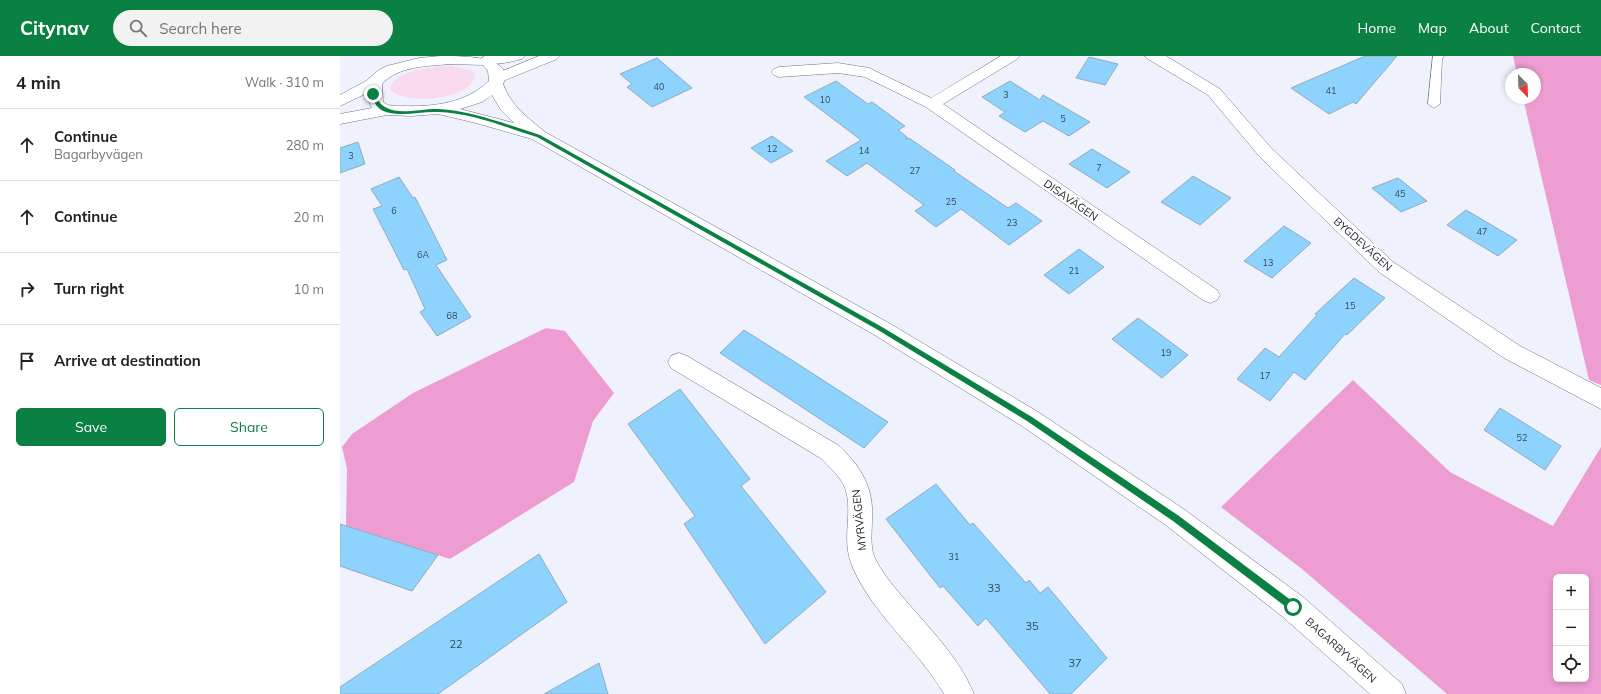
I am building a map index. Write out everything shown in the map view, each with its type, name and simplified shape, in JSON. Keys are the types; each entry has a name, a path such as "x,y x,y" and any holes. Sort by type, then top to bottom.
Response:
{"street":[{"path":"382,56 385,64 373,94 377,104 387,110"},
{"path":"340,101 379,78 428,57 466,56 487,60 517,56"},
{"path":"340,119 387,110 415,112 438,110 463,103 483,94 496,81 552,56"},
{"path":"932,104 1012,56"},
{"name":"BYGDEVÄGEN","path":"1153,56 1214,92 1266,153 1386,267 1512,352 1601,399"},
{"name":"BAGARBYVÄGEN","path":"487,60 495,69 498,95 504,105 539,136 880,328 1030,419 1176,518 1287,602 1392,694"},
{"name":"DISAVÄGEN","path":"779,72 838,68 869,73 932,104 1210,295"},
{"name":"BAGARBYVÄGEN","path":"438,110 479,118 539,136"},
{"name":"MYRVÄGEN","path":"679,362 830,452 849,472 857,489 860,508 858,533 863,560 880,590 943,666 960,694"}],"lane":[{"path":"1434,104 1437,58 1439,56"}],"shaded area":[{"path":"1513,56 1601,56 1601,385 1589,380 1524,104 1541,104 1541,68 1516,68"},
{"path":"452,66 472,71 475,74 472,83 464,90 452,95 424,99 410,98 398,95 390,90 393,83 398,78 416,70"},
{"path":"546,328 565,331 614,393 593,421 574,482 450,559 346,526 347,469 342,447 352,434 413,393"},
{"path":"1353,380 1450,472 1553,526 1601,447 1601,694 1447,694 1302,569 1221,507"}],"building":[{"path":"1365,56 1397,56 1356,104 1353,102 1329,114 1291,88"},
{"path":"1089,57 1118,64 1105,85 1076,78"},
{"path":"657,58 692,88 652,107 627,87 632,84 620,74"},
{"path":"836,81 868,104 872,102 905,126 898,130 907,137 906,139 909,138 1008,208 1016,203 1042,221 1009,245 961,209 936,227 915,211 924,205 867,163 847,176 826,161 861,140 804,97"},
{"path":"1010,81 1040,100 1043,95 1090,122 1069,136 1043,121 1025,132 999,116 1005,112 982,97"},
{"path":"772,136 793,151 771,163 751,148"},
{"path":"358,142 365,164 340,173 340,148"},
{"path":"1092,149 1130,172 1107,188 1069,164"},
{"path":"1193,176 1231,198 1200,225 1161,202"},
{"path":"399,177 413,198 415,197 447,260 436,265 471,317 437,336 420,312 425,309 407,269 404,270 373,209 382,206 371,189"},
{"path":"1398,178 1427,201 1401,212 1372,188"},
{"path":"1466,210 1517,240 1498,256 1447,225"},
{"path":"1284,226 1311,243 1272,278 1244,261"},
{"path":"1079,249 1104,267 1069,294 1044,275"},
{"path":"1354,278 1385,298 1347,335 1345,334 1305,380 1294,372 1270,401 1237,379 1265,348 1279,357 1317,315 1315,314"},
{"path":"1138,318 1188,355 1162,378 1112,339"},
{"path":"744,330 888,422 864,448 720,353"},
{"path":"680,389 750,479 741,486 826,592 765,644 684,524 695,516 628,424"},
{"path":"1500,408 1561,446 1545,470 1484,430"},
{"path":"936,484 970,525 973,523 1026,583 1029,580 1040,593 1048,587 1107,658 1071,694 1050,694 986,618 978,626 943,586 940,588 886,519"},
{"path":"340,524 438,555 412,591 340,566"},
{"path":"539,554 567,602 438,694 340,694 340,687"},
{"path":"599,663 608,694 544,694"}],"route":[{"path":"373,94 377,104 387,110 415,112 438,110 479,118 539,136 880,328 1030,419 1176,518 1293,607"}]}
